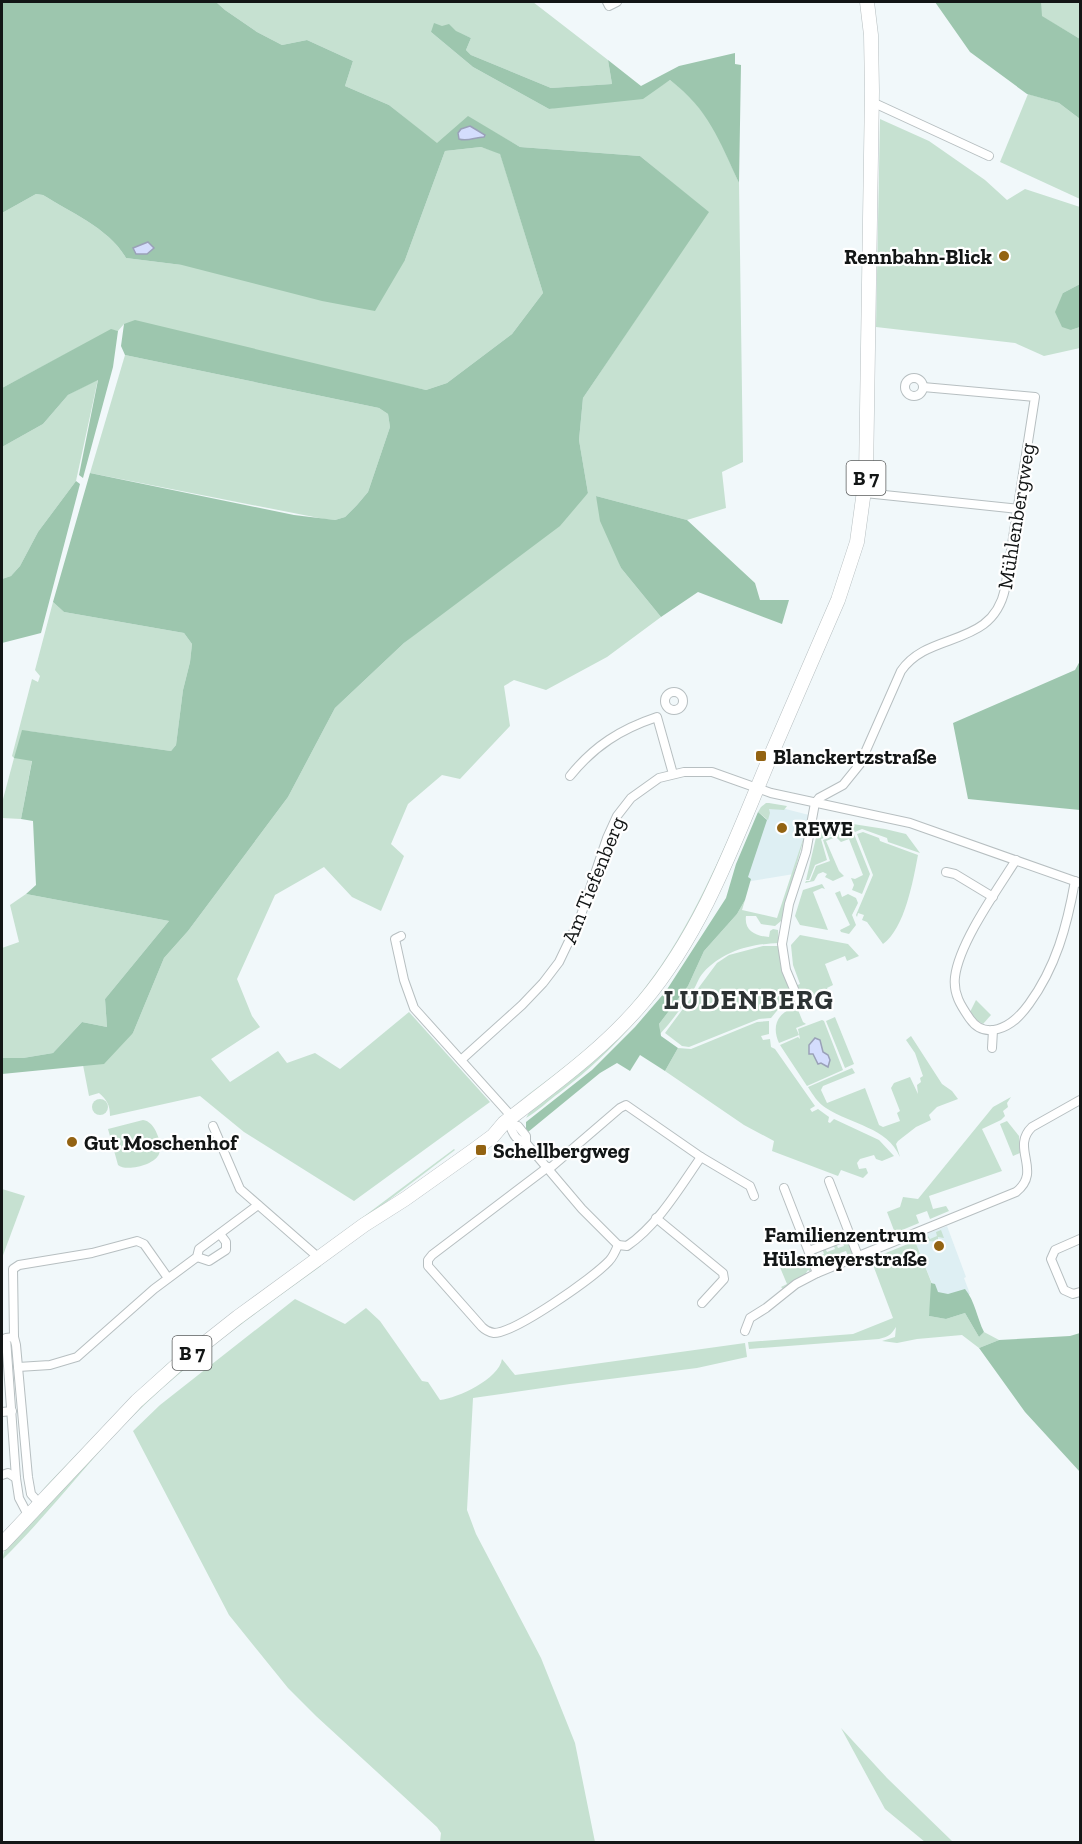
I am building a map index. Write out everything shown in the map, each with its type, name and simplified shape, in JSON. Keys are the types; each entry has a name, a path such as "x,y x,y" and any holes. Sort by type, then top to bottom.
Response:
{"main road":[{"name":"B 7","path":"2,1544 137,1401 176,1366 364,1225 405,1199 493,1136 508,1121 606,1042 662,978 684,944 704,907 757,789 844,584 856,542 865,493 868,412 872,102 871,35 867,2"}],"street":[{"path":"607,2 609,6 617,2"},
{"path":"872,102 989,156"},
{"name":"Mühlenbergweg","path":"815,803 819,798 843,785 860,764 906,663 919,653 980,628 994,615 1002,600 1019,510 1035,397 923,387"},
{"path":"865,493 1019,510"},
{"path":"570,776 588,755 611,737 633,725 657,717 667,707"},
{"path":"657,717 673,774"},
{"name":"Am Tiefenberg","path":"461,1060 522,1005 543,983 558,962 580,918 608,838 623,807 631,798 659,778 691,771 712,772 757,789"},
{"path":"757,789 910,823 1016,860 1078,882 1063,939 1051,970 1020,1016 1004,1027 986,1030 974,1024 958,1000 955,981 960,959 969,939 1016,860"},
{"path":"799,1001 786,970 782,944 789,904 806,852 815,803"},
{"path":"946,872 955,874 993,897"},
{"path":"401,936 395,939 410,1001 461,1060 508,1121 510,1131 520,1141 526,1143 582,1209 618,1245 627,1246 656,1218 701,1157"},
{"path":"992,1048 993,1030"},
{"path":"745,1331 750,1318 796,1284 817,1273 1016,1192 1027,1178 1028,1168 1023,1146 1026,1132 1080,1100"},
{"path":"618,1245 610,1259 580,1283 520,1323 496,1333 482,1327 428,1266 428,1260 432,1255 548,1168 626,1105 701,1157 750,1186 754,1196"},
{"path":"213,1126 240,1189 319,1258"},
{"path":"829,1181 858,1256"},
{"path":"784,1188 817,1273"},
{"path":"18,1367 50,1365 77,1357 111,1325 197,1257 199,1249 258,1205"},
{"path":"656,1218 723,1273 724,1279 702,1303"},
{"path":"197,1257 209,1261 225,1250 226,1242 220,1234"},
{"path":"809,1251 850,1235"},
{"path":"1080,1239 1055,1250 1051,1259 1064,1290 1073,1294 1080,1292"},
{"path":"40,1504 31,1494 16,1412 10,1337 12,1274 15,1266 92,1253 137,1241 144,1244 168,1278"},
{"path":"10,1337 18,1367 16,1478 19,1498 29,1517"},
{"path":"2,1412 16,1412"},
{"path":"2,1475 8,1473 16,1478"}],"shaded area":[{"path":"770,805 809,815 794,874 745,882"},
{"path":"947,1226 970,1294 941,1305 914,1239"}],"green space":[{"path":"2,2 216,2 257,32 282,45 307,40 353,61 345,86 389,105 437,143 468,116 520,147 640,156 709,212 583,398 579,440 588,493 560,526 404,643 335,708 288,797 188,931 164,958 133,1033 104,1064 2,1074 2,1058 23,1058 53,1053 82,1022 107,1027 105,999 169,921 26,894 36,885 33,821 21,819 32,761 14,758 22,730 171,751 176,745 183,690 190,662 192,644 184,633 64,612 53,602 90,473 294,515 335,520 345,517 368,492 390,427 388,414 379,408 125,355 121,346 124,324 135,320 426,390 447,383 512,334 543,293 500,154 481,147 445,151 405,260 375,311 322,301 182,265 126,258 110,238 100,230 43,195 36,194 2,213"},
{"path":"216,2 533,2 608,60 612,84 551,88 471,55 466,50 471,38 456,33 431,32 473,67 549,109 659,87 670,80 688,94 714,127 739,183 743,462 722,472 726,508 687,520 596,496 621,568 661,617 607,657 546,690 514,680 504,686 510,726 460,779 442,775 408,804 391,844 404,856 381,911 352,897 324,867 275,895 237,979 252,1016 260,1027 211,1059 230,1082 278,1051 287,1063 315,1053 340,1069 409,1012 490,1102 354,1201 244,1132 200,1096 110,1116 109,1106 99,1093 89,1096 83,1065 133,1033 164,958 188,931 288,797 335,708 404,643 588,493 579,440 583,398 708,212 640,156 520,147 468,117 437,144 389,105 345,86 353,61 307,40 282,45 257,32"},
{"path":"935,2 1041,2 1042,16 1080,39 1080,119 1059,103 1027,94 970,52"},
{"path":"1041,2 1080,2 1080,39 1041,16"},
{"path":"434,23 442,26 449,24 456,31 471,38 466,50 471,55 551,88 612,84 608,60 641,86 679,66 735,53 735,64 741,65 739,183 719,139 704,114 670,80 643,99 549,109 473,67 431,32"},
{"path":"1028,94 1059,103 1080,119 1080,199 1000,162"},
{"path":"880,119 929,141 985,180 1007,200 1025,189 1080,207 1080,284 1063,293 1071,330 1080,327 1080,348 1044,356 1015,343 876,327"},
{"path":"481,147 500,153 543,293 512,334 447,383 426,390 124,324 118,331 111,330 2,388 2,213 36,194 43,195 100,230 110,238 126,258 182,265 405,260 445,151"},
{"path":"1080,284 1080,327 1071,330 1062,327 1055,312 1063,293"},
{"path":"111,329 118,331 113,367 83,478 79,475 98,380 68,395 43,424 2,447 2,388"},
{"path":"125,355 379,408 388,414 390,427 368,492 345,517 335,520 90,473"},
{"path":"98,379 76,481 38,532 20,566 11,576 2,579 2,447 43,424 68,395"},
{"path":"76,481 80,484 41,633 2,643 2,579 11,576 20,566 38,532"},
{"path":"596,496 687,520 755,583 760,600 789,600 782,624 698,592 661,617 621,568 600,521"},
{"path":"53,602 64,612 184,633 192,644 176,745 171,751 28,731 32,760 21,819 2,818 2,803 14,758 12,756 32,679 38,682 40,676 35,670"},
{"path":"1080,661 1080,810 968,799 953,723 1075,670"},
{"path":"766,803 787,806 784,810 769,809 768,820 758,812"},
{"path":"741,810 743,811 717,870 674,952 621,1020 576,1060 516,1104 600,1037 644,989 661,966 691,916"},
{"path":"758,812 767,820 748,877 751,879 745,900 737,914 704,951 688,986 659,1024 661,1036 678,1048 665,1071 640,1055 630,1071 617,1063 600,1073 528,1132 526,1122 592,1070 635,1027 666,991 726,898 736,864"},
{"path":"827,820 906,834 920,853 888,842 887,838 862,829 855,832 846,830 821,839 827,860 815,865 809,880 806,880 818,829 825,830"},
{"path":"807,827 781,921 775,926 761,924 756,916 746,916 749,929 755,934 769,937 770,931 778,930 779,943 747,947 728,954 711,965 660,1034 659,1024 688,986 704,951 737,914 745,900 742,910 777,918"},
{"path":"846,831 854,834 870,874 862,894 852,890 854,885 851,878 855,879 863,875 849,839 841,842 836,837 826,841 839,871 844,876 833,881 825,877 827,874 823,872 818,874 814,881 805,883 810,881 816,866 830,861 823,840"},
{"path":"863,832 918,855 911,890 902,916 891,937 883,944 867,922 862,920 864,915 858,913 857,917 856,915 873,875 857,834"},
{"path":"822,884 825,889 813,892 828,930 800,925 795,916 803,890"},
{"path":"840,891 842,897 848,894 856,898 858,903 852,915 856,925 849,934 840,930 850,925 835,893"},
{"path":"26,894 169,921 105,999 107,1027 82,1022 53,1053 23,1058 2,1058 2,948 19,942 10,905"},
{"path":"708,916 678,966 624,1035 582,1075 526,1118 529,1113 595,1060 619,1036"},
{"path":"800,935 848,944 859,956 847,961 845,956 825,964 833,985 827,988 832,1000 820,1005 815,998 799,993 795,986 800,984 793,965 791,945"},
{"path":"763,946 779,946 781,967 794,999 780,1007 771,1018 759,1019 689,1047 682,1046 665,1033 717,963 729,955"},
{"path":"976,1000 991,1015 983,1024 970,1012"},
{"path":"793,1008 798,1010 806,1024 796,1028 799,1035 779,1043 776,1032 777,1022 783,1014"},
{"path":"835,1017 854,1064 845,1068 826,1021"},
{"path":"822,1020 843,1070 807,1086 780,1045 798,1037 800,1039 798,1029"},
{"path":"769,1021 769,1034 761,1036 763,1040 770,1039 771,1047 775,1049 815,1106 810,1109 812,1112 818,1109 829,1117 828,1122 834,1119 879,1140 894,1156 882,1161 876,1159 874,1155 860,1159 857,1163 859,1169 866,1168 868,1173 863,1178 841,1170 838,1176 772,1151 774,1141 744,1125 665,1071 678,1048 691,1049 757,1022"},
{"path":"911,1036 942,1084 958,1099 937,1107 929,1115 931,1120 916,1127 898,1141 896,1144 900,1157 887,1139 826,1108 808,1087 852,1068 855,1073 823,1086 821,1090 827,1103 865,1088 879,1125 883,1127 900,1121 897,1113 900,1111 891,1088 894,1083 910,1077 918,1094 917,1085 923,1076 915,1053 906,1040"},
{"path":"1011,1097 1007,1103 1008,1107 1003,1111 1005,1116 982,1129 1002,1171 929,1196 933,1209 946,1206 949,1211 930,1219 927,1211 916,1215 919,1223 895,1233 887,1212 900,1207 903,1197 918,1199 993,1107"},
{"path":"100,1099 108,1107 100,1115 92,1107"},
{"path":"143,1120 151,1124 157,1134 160,1145 159,1154 146,1164 127,1168 118,1165 108,1129"},
{"path":"1007,1121 1019,1136 1020,1153 1013,1156 1000,1124"},
{"path":"454,1149 380,1207 323,1247"},
{"path":"2,1189 25,1196 2,1258"},
{"path":"941,1230 944,1238 938,1237 938,1242 921,1243 918,1238 927,1234 930,1239 937,1236 936,1232"},
{"path":"842,1240 849,1242 851,1255 848,1256 846,1251 840,1253 842,1259 840,1260 838,1255 830,1258 832,1263 829,1264 827,1259 822,1261 823,1266 817,1266 813,1253 815,1251 818,1256 824,1254 822,1248 825,1248 827,1252 835,1249 833,1244 836,1243 838,1248 844,1246"},
{"path":"915,1241 936,1294 931,1303 929,1316 946,1319 965,1313 979,1337 984,1332 999,1340 979,1348 962,1335 897,1343 882,1341 895,1337 896,1327 889,1335 879,1339 749,1349 748,1342 853,1334 893,1318 869,1260"},
{"path":"806,1255 811,1272 808,1270 806,1273 809,1275 783,1289 781,1287 787,1284 779,1265"},
{"path":"319,1264 321,1266 224,1337 155,1395 116,1434 2,1560 4,1552 132,1413 187,1363"},
{"path":"931,1283 935,1284 938,1292 948,1294 965,1289 984,1332 979,1337 965,1313 946,1319 929,1316"},
{"path":"256,1295 212,1331 41,1491 167,1364"},
{"path":"295,1299 345,1324 366,1308 380,1321 422,1381 428,1382 440,1400 457,1396 477,1386 494,1374 502,1359 515,1375 745,1343 747,1357 697,1368 473,1398 467,1510 476,1534 541,1658 575,1743 595,1842 440,1842 441,1833 437,1827 288,1688 229,1615 133,1431 160,1405"},
{"path":"1080,1333 1080,1472 1025,1412 979,1348 999,1340 1070,1336"},
{"path":"841,1728 887,1778 953,1842 925,1842 885,1809"}],"water":[{"path":"470,126 485,135 484,137 459,139 458,133 461,129"},
{"path":"148,242 154,248 147,254 136,254 133,248"},
{"path":"815,1038 820,1040 823,1052 828,1055 830,1060 828,1067 821,1063 818,1064 813,1054 809,1054 809,1045"}],"place":[{"name":"Rennbahn-Blick","path":"1004,256"},
{"name":"Blanckertzstraße","path":"761,756"},
{"name":"REWE","path":"782,828"},
{"name":"Gut Moschenhof","path":"72,1142"},
{"name":"Schellbergweg","path":"481,1150"},
{"name":"Familienzentrum Hülsmeyerstraße","path":"939,1246"}],"district":[{"name":"LUDENBERG","path":"749,1000"}]}
